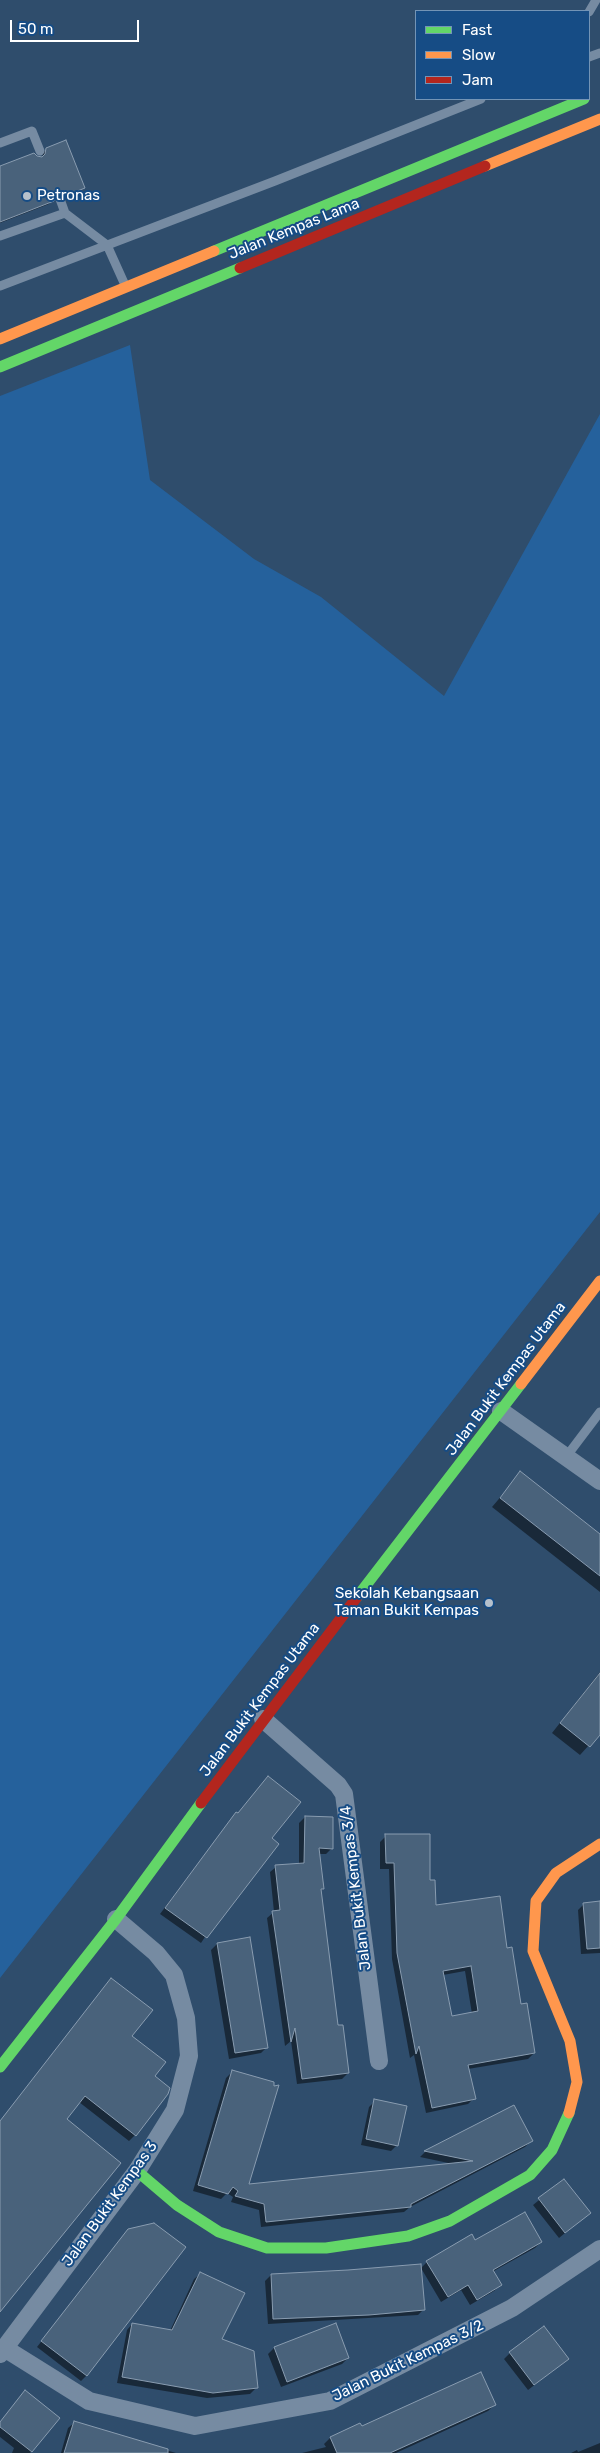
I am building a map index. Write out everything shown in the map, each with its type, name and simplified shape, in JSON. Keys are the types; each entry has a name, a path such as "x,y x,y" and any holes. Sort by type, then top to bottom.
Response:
{"street":[{"name":"Jalan Kempas Lama","path":"0,339 582,100"},
{"name":"Jalan Kempas Lama","path":"0,367 600,119"},
{"name":"Jalan Bukit Kempas Utama","path":"0,2067 116,1919 263,1719 600,1280"},
{"path":"501,1411 600,1481"},
{"name":"Jalan Bukit Kempas 3/4","path":"263,1719 338,1785 344,1794 379,2061"},
{"path":"138,2171 177,2205 219,2232 267,2248 326,2248 408,2236 450,2222 530,2175 552,2150 568,2119 577,2082 570,2041 533,1951 536,1901 556,1873 600,1844"},
{"name":"Jalan Bukit Kempas 3","path":"2,2351 138,2171 175,2110 189,2056 186,2018 174,1975 156,1952 116,1919"},
{"name":"Jalan Bukit Kempas 3/2","path":"2,2351 89,2401 195,2426 330,2401 512,2308 600,2249"}],"lane":[{"path":"0,286 275,181 462,102"},
{"path":"0,143 32,131 40,150"},
{"path":"60,199 65,213 107,245 126,287"},
{"path":"0,236 65,213"},
{"path":"566,1457 600,1412"}],"shaded area":[{"path":"130,345 150,480 254,559 321,597 444,696 600,414 600,1212 0,1978 0,396"}],"building":[{"path":"66,140 85,188 65,196 57,193 54,201 0,222 0,166 34,153 42,157 45,154 46,148"},
{"path":"520,1471 600,1534 600,1576 500,1498"},
{"path":"600,1673 600,1735 590,1747 560,1723"},
{"path":"268,1776 301,1802 272,1838 279,1844 207,1938 165,1908 236,1812 238,1813"},
{"path":"305,1816 333,1817 333,1849 319,1848 324,1889 321,1889 338,2025 343,2025 349,2073 302,2079 295,2028 291,2042 272,1911 280,1910 275,1865 304,1863"},
{"path":"385,1834 430,1834 430,1880 435,1880 436,1905 500,1896 507,1948 512,1947 521,2004 527,2003 535,2053 468,2065 476,2099 432,2108 419,2046 416,2054 397,1953 394,1863 386,1863","holes":["471,1966 478,2011 452,2016 443,1971"]},
{"path":"600,1901 600,1948 587,1949 583,1903"},
{"path":"250,1937 268,2048 235,2053 217,1943"},
{"path":"111,1978 153,2010 132,2036 166,2062 155,2076 170,2088 168,2094 136,2136 85,2096 67,2119 121,2163 0,2312 0,2121"},
{"path":"232,2070 274,2082 274,2086 279,2085 249,2184 473,2161 424,2151 514,2105 533,2141 411,2204 411,2207 266,2222 264,2204 235,2196 238,2191 233,2187 228,2194 198,2185"},
{"path":"374,2099 407,2106 398,2146 366,2139"},
{"path":"564,2179 591,2213 565,2233 538,2198"},
{"path":"525,2212 542,2242 493,2270 502,2285 477,2300 468,2285 448,2297 426,2261 472,2234 475,2240"},
{"path":"154,2223 186,2247 87,2376 41,2341 128,2229"},
{"path":"421,2264 425,2310 369,2315 273,2319 271,2274"},
{"path":"200,2272 245,2293 222,2339 254,2351 258,2388 213,2393 122,2377 132,2323 172,2330"},
{"path":"336,2323 349,2358 287,2382 274,2347"},
{"path":"544,2326 569,2359 534,2385 509,2352"},
{"path":"481,2372 496,2405 390,2453 337,2453 330,2437 360,2423 362,2426"},
{"path":"25,2390 60,2418 32,2452 0,2427 0,2422"},
{"path":"74,2421 168,2449 168,2453 64,2453"}],"traffic: fast":[{"path":"214,251 582,100"},
{"path":"0,367 240,268"},
{"path":"357,1597 521,1384"},
{"path":"0,2067 116,1919 201,1803"},
{"path":"137,2171 177,2205 219,2232 267,2248 326,2248 408,2236 450,2221 530,2175 552,2150 569,2113"}],"traffic: slow":[{"path":"485,166 600,119"},
{"path":"0,339 214,251"},
{"path":"521,1384 600,1281"},
{"path":"569,2113 577,2082 570,2041 533,1951 536,1901 556,1873 600,1844"}],"traffic: jam":[{"path":"240,268 485,166"},
{"path":"201,1803 357,1597"}],"place":[{"name":"Petronas","path":"27,196"},
{"name":"Sekolah Kebangsaan Taman Bukit Kempas","path":"489,1603"}]}
